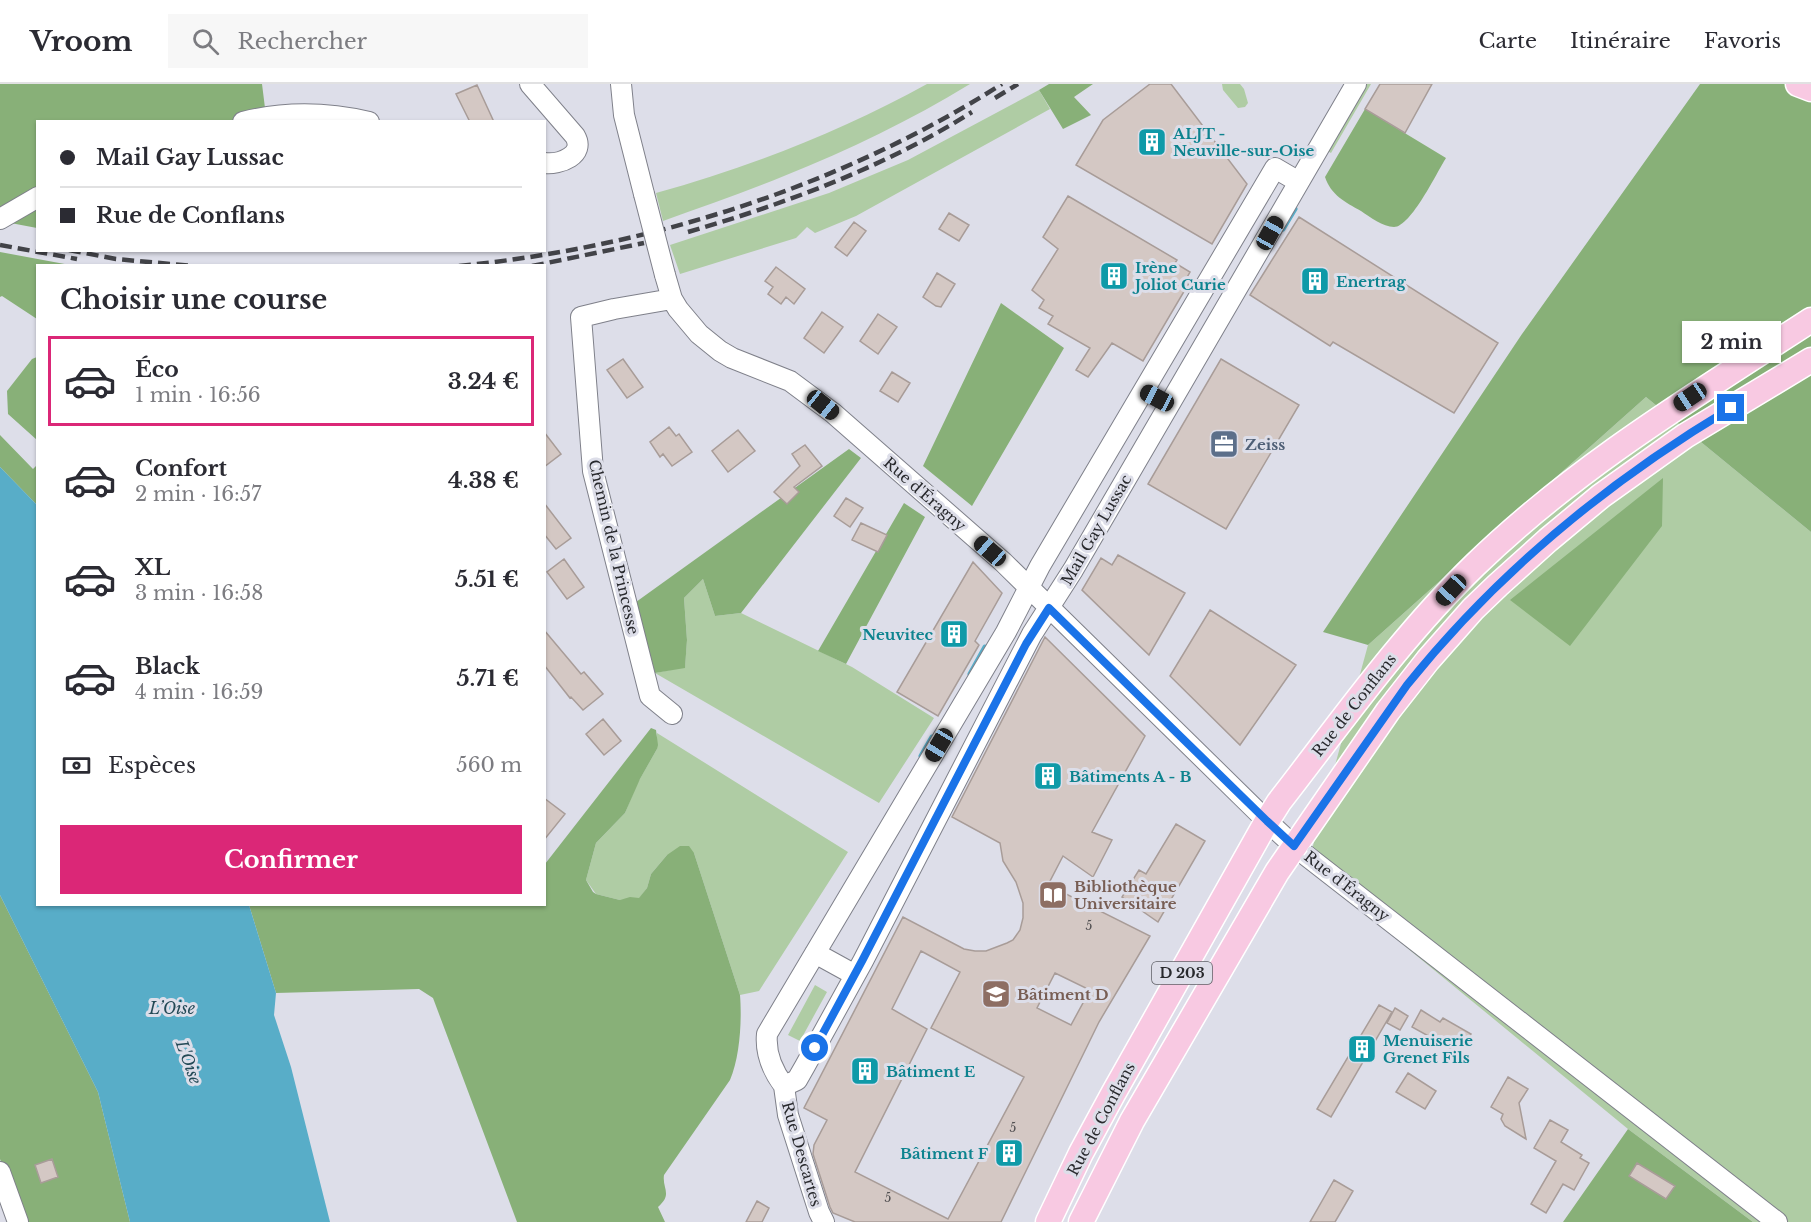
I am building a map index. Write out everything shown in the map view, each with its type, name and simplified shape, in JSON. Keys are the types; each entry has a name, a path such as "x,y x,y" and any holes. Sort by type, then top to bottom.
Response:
{"main road":[{"path":"1798,84 1811,89"},
{"name":"Rue de Conflans","path":"1048,1222 1107,1104 1267,821 1279,802 1397,649 1451,590 1501,541 1559,490 1635,434 1811,320"},
{"name":"Rue de Conflans","path":"1081,1222 1132,1121 1229,952 1294,846 1407,685 1450,634 1498,585 1575,517 1655,456 1713,418 1811,360"}],"street":[{"path":"530,84 574,136 578,144 577,150 569,158 556,163 546,163"},
{"path":"610,84 616,102 624,115"},
{"name":"Rue d'Éragny","path":"621,84 624,115 672,299 699,334 732,358 790,381 833,413 1003,562 1294,846 1776,1222"},
{"name":"Mail Gay Lussac","path":"1299,182 1275,168 1040,566 1006,632 767,1034 766,1048 774,1073 784,1086 797,1080 855,975 1026,644 1082,555 1169,404 1242,281 1356,84"},
{"path":"253,120 283,114 305,113 355,120"},
{"path":"0,219 36,198"},
{"path":"1216,267 1242,281"},
{"name":"Chemin de la Princesse","path":"672,299 581,317 593,471 650,696 672,714"},
{"path":"1144,391 1169,404"},
{"path":"815,953 855,975"},
{"name":"Rue Descartes","path":"784,1086 788,1115 824,1222"},
{"path":"0,1172 18,1222"}],"green space":[{"path":"0,84 262,84 265,108 295,120 214,120 245,112 214,120 36,120 36,228 0,221"},
{"path":"927,84 970,84 879,134 832,156 754,188 663,221 656,193 726,172 795,146 862,117"},
{"path":"1049,84 1093,84 1074,97 1091,115 1063,129 1039,90"},
{"path":"1222,84 1240,84 1248,103 1245,107 1238,108 1223,90"},
{"path":"1363,84 1371,84 1331,153 1326,150"},
{"path":"1700,84 1811,84 1811,532 1646,397 1368,645 1323,632 1522,334"},
{"path":"1039,90 1050,109 856,216 815,233 807,227 796,238 680,274 670,245 829,193 908,160"},
{"path":"1365,109 1446,158 1416,209 1401,225 1394,227 1381,224 1344,201 1331,189 1325,177"},
{"path":"0,252 65,264 36,264 36,318 2,296 0,297"},
{"path":"1001,303 1064,348 972,506 923,466"},
{"path":"36,357 36,439 8,414 7,391 32,359"},
{"path":"1646,397 1811,532 1811,1222 1753,1222 1628,1129 1308,864 1368,645"},
{"path":"0,435 33,469 36,466 36,504 0,467"},
{"path":"849,449 861,458 741,613 715,616 703,579 684,598 687,640 685,668 655,673 636,602"},
{"path":"1663,478 1662,526 1570,646 1510,600"},
{"path":"904,503 925,517 846,664 818,651"},
{"path":"703,579 715,616 741,613 852,667 934,718 879,803 655,673 685,667 687,640 684,598"},
{"path":"651,728 656,730 657,749 625,813 596,843 586,880 596,894 620,900 630,897 639,898 647,888 651,874 667,855 680,846 689,846 694,853 740,995 741,1016 736,1061 730,1080 664,1175 666,1195 658,1207 665,1222 517,1222 433,998 419,989 276,993 249,906 546,906 546,863"},
{"path":"657,733 848,852 759,991 740,995 694,853 667,855 651,874 647,888 639,899 620,900 596,894 586,880 596,843 625,813 637,784 657,749"},
{"path":"0,895 98,1092 130,1222 23,1222 0,1159"},
{"path":"815,985 827,992 800,1041 788,1035"},
{"path":"1628,1129 1753,1222 1563,1222"}],"water":[{"name":"L’Oise","path":"0,467 36,504 36,906 249,906 276,993 274,1015 291,1067 330,1222 130,1222 98,1092 0,895"}],"building":[{"name":"ALJT - Neuville-sur-Oise","path":"1150,84 1171,84 1247,184 1212,244 1076,165 1103,120"},
{"path":"1380,84 1432,84 1405,133 1365,109"},
{"path":"477,85 493,120 469,120 456,94"},
{"name":"Irène Joliot Curie","path":"1068,196 1177,260 1175,263 1190,272 1185,281 1189,283 1143,361 1112,343 1088,377 1076,370 1090,348 1048,324 1053,316 1039,308 1044,300 1032,290 1058,249 1043,237"},
{"path":"949,213 969,225 959,241 939,229"},
{"path":"1299,217 1498,343 1454,413 1333,342 1330,346 1250,295"},
{"path":"854,222 866,231 847,256 835,247"},
{"path":"776,267 805,289 794,304 786,297 781,304 768,294 773,287 765,281"},
{"path":"937,273 955,284 941,307 923,297"},
{"path":"822,312 843,327 824,353 804,338"},
{"path":"878,314 897,327 878,354 860,341"},
{"path":"623,359 643,387 627,398 607,370"},
{"name":"Zeiss","path":"1221,359 1299,405 1226,529 1148,484"},
{"path":"892,372 910,383 898,402 880,391"},
{"path":"669,427 676,436 679,434 692,452 672,466 663,454 660,457 650,442"},
{"path":"738,430 755,451 728,472 712,451"},
{"path":"546,435 561,454 546,465"},
{"path":"805,445 822,466 794,487 799,492 787,504 774,492 800,466 792,454"},
{"path":"846,498 863,508 850,527 834,516"},
{"path":"546,506 571,538 556,549 546,536"},
{"path":"861,523 887,535 878,552 852,540"},
{"path":"1118,555 1185,593 1149,655 1082,590 1101,558 1112,565"},
{"path":"564,559 584,587 567,599 547,572"},
{"name":"Neuvitec","path":"973,562 1002,593 975,641 979,645 938,716 897,692"},
{"path":"1210,610 1296,665 1240,745 1170,676"},
{"path":"546,632 581,674 584,672 603,694 583,710 570,698 546,668"},
{"path":"1045,637 1145,736 1092,832 1112,840 1093,877 1063,856 1048,885 1150,936 1099,1022 1001,1222 855,1222 833,1213 830,1207 813,1154 814,1145 827,1120 804,1108 903,917 964,949 975,951 986,951 1013,940 1020,930 1023,918 1023,903 1016,882 1003,861 1000,843 952,817","holes":["921,951 960,972 931,1028 1024,1077 948,1219 855,1172 927,1029 892,1009","1055,973 1090,990 1071,1025 1037,1008"]},
{"path":"603,719 621,741 604,755 586,734"},
{"path":"546,800 565,814 546,838"},
{"path":"1176,824 1205,841 1158,922 1122,897 1139,870 1146,874"},
{"path":"1379,1005 1392,1012 1331,1117 1317,1109"},
{"path":"1395,1008 1408,1016 1400,1030 1387,1023"},
{"path":"1421,1010 1440,1022 1443,1018 1471,1034 1459,1053 1412,1027"},
{"path":"1408,1073 1436,1091 1425,1109 1396,1092"},
{"path":"1508,1077 1528,1089 1519,1103 1526,1139 1505,1126 1501,1119 1503,1114 1491,1107"},
{"path":"1550,1120 1568,1130 1561,1142 1582,1155 1580,1158 1589,1163 1574,1190 1563,1184 1546,1213 1531,1204 1556,1161 1534,1148"},
{"path":"52,1159 58,1177 41,1183 35,1165"},
{"path":"1637,1163 1675,1186 1666,1199 1629,1176"},
{"path":"1334,1180 1353,1191 1335,1222 1310,1222"},
{"path":"757,1201 769,1208 762,1222 746,1222"}],"waterway":[{"path":"1283,229 1295,209"},
{"path":"970,674 985,647"},
{"path":"921,756 932,737"}],"railway":[{"path":"475,264 601,244 672,227 741,206 809,182 876,153 940,121 1002,84"},
{"path":"995,98 1018,84"},
{"path":"688,232 761,209 834,182 905,150 972,112"},
{"path":"542,264 644,243"},
{"path":"0,245 36,252"},
{"path":"38,252 77,259"},
{"path":"79,252 116,259 171,264"}],"place":[{"name":"ALJT - Neuville-sur-Oise","path":"1152,142"},
{"name":"Irène Joliot Curie","path":"1114,276"},
{"name":"Enertrag","path":"1315,281"},
{"name":"Zeiss","path":"1224,444"},
{"name":"Neuvitec","path":"954,634"},
{"name":"Bâtiments A - B","path":"1048,776"},
{"name":"Bibliothèque Universitaire","path":"1053,895"},
{"name":"Bâtiment D","path":"996,994"},
{"name":"Menuiserie Grenet Fils","path":"1362,1049"},
{"name":"Bâtiment E","path":"865,1071"},
{"name":"Bâtiment F","path":"1009,1153"}],"route":[{"path":"815,1048 1026,644 1049,608 1294,846 1407,685 1473,609 1523,562 1601,496 1655,456 1731,408"}],"water label":[{"name":"L'Oise","path":"189,1062"}]}
